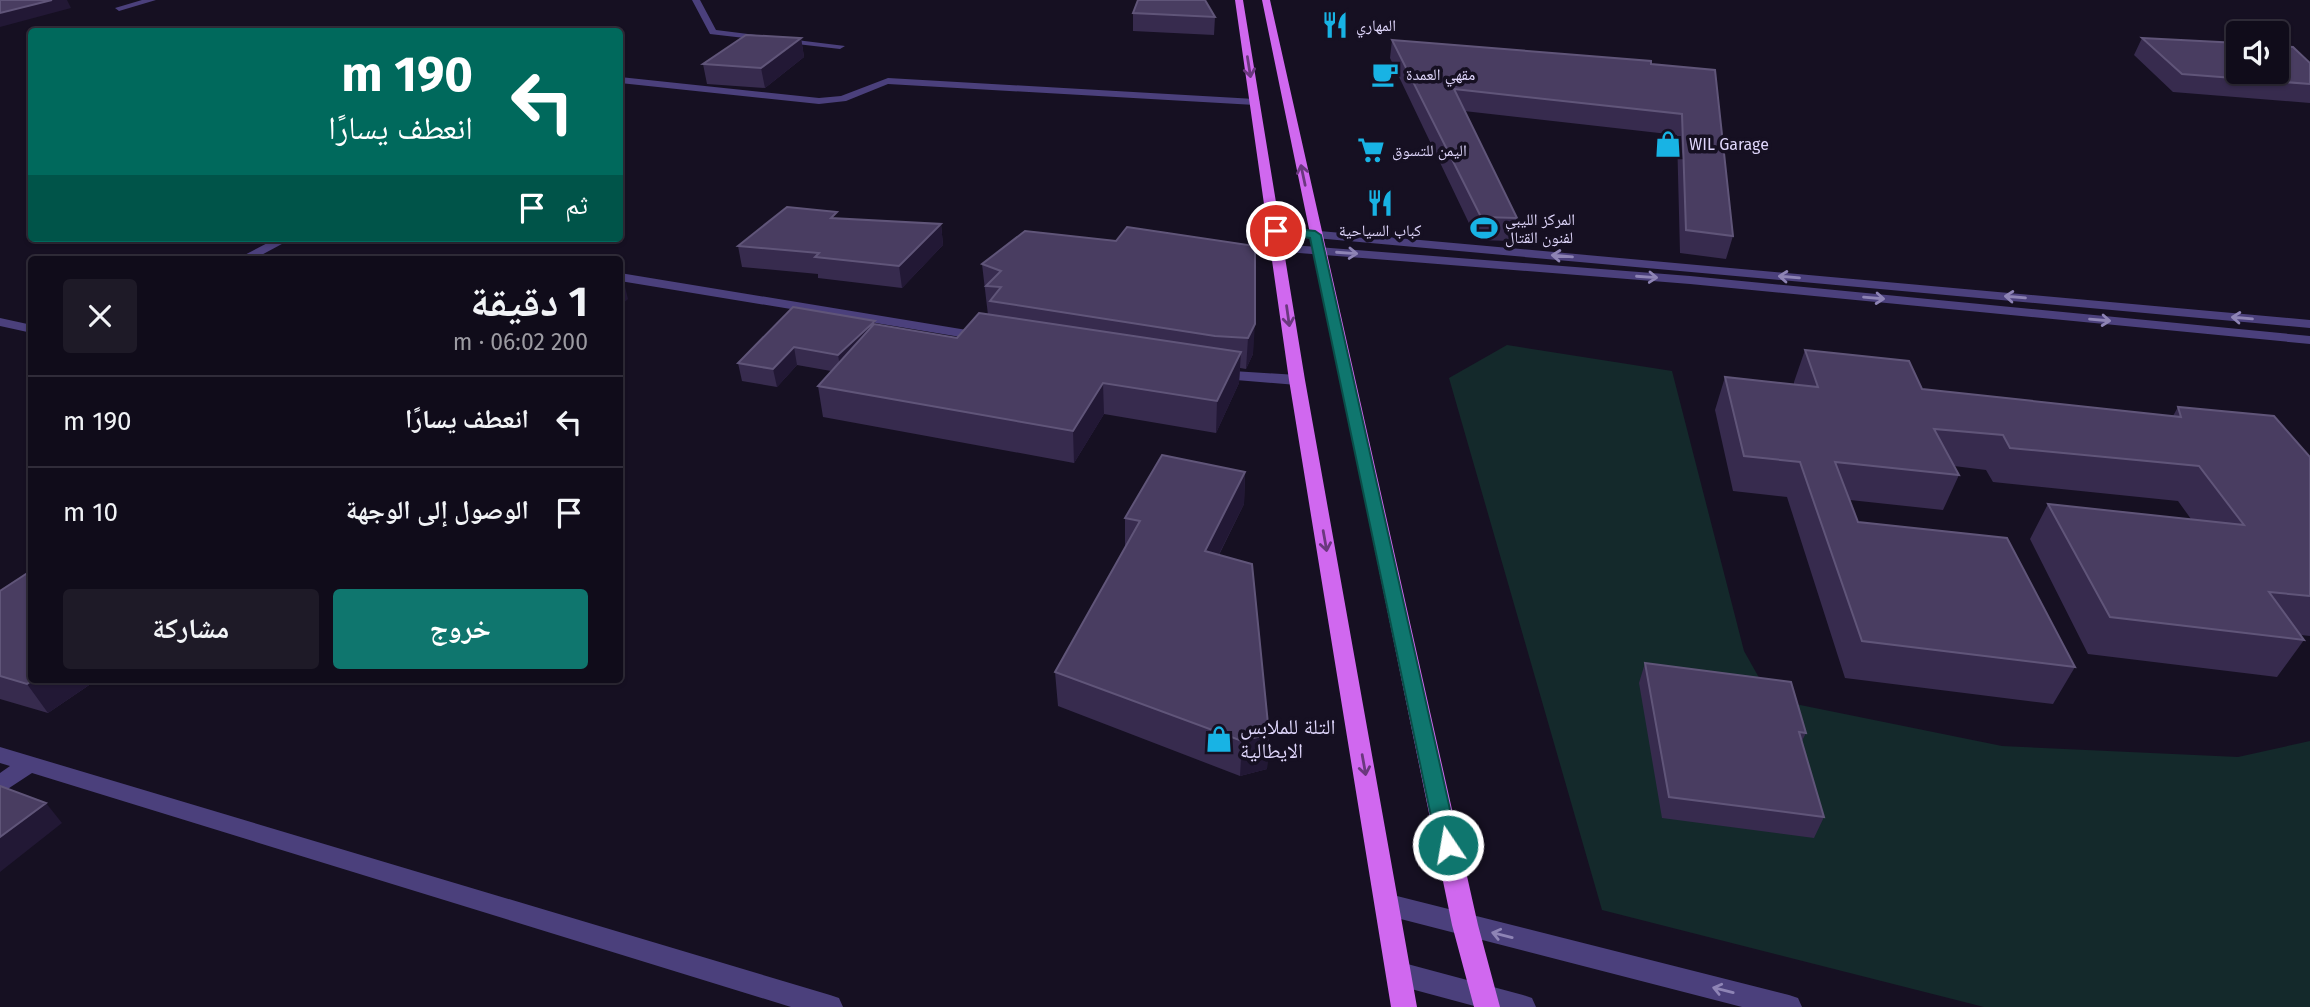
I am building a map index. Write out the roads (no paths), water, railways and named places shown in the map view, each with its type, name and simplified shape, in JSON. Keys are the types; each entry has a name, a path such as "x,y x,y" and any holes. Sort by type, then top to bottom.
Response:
{"main road":[{"path":"1239,0 1297,380 1389,905 1404,1007"},
{"path":"1266,0 1465,925 1486,1002"}],"street":[{"path":"119,8 152,0"},
{"path":"696,0 713,32 840,46"},
{"path":"623,80 843,102 875,83 888,80 1255,102"},
{"path":"1277,239 2310,324"},
{"path":"250,256 279,242"},
{"path":"1689,274 2304,339"},
{"path":"623,277 998,339"},
{"path":"2282,322 2304,339"},
{"path":"0,323 28,328"},
{"path":"1201,372 1254,379 1297,380"},
{"path":"0,755 830,1007"},
{"path":"0,785 29,764"},
{"path":"1389,905 1789,1007"},
{"path":"1400,974 1486,1002 1523,1007"}],"place":[{"name":"المهاري","path":"1335,25"},
{"name":"مقهي العمدة","path":"1385,74"},
{"name":"WIL Garage","path":"1668,144"},
{"name":"اليمن للتسوق","path":"1371,150"},
{"name":"كباب السياحية","path":"1380,203"},
{"name":"المركز الليبي لفنون القتال","path":"1484,228"},
{"name":"التلة للملابس الايطالية","path":"1219,739"}]}
